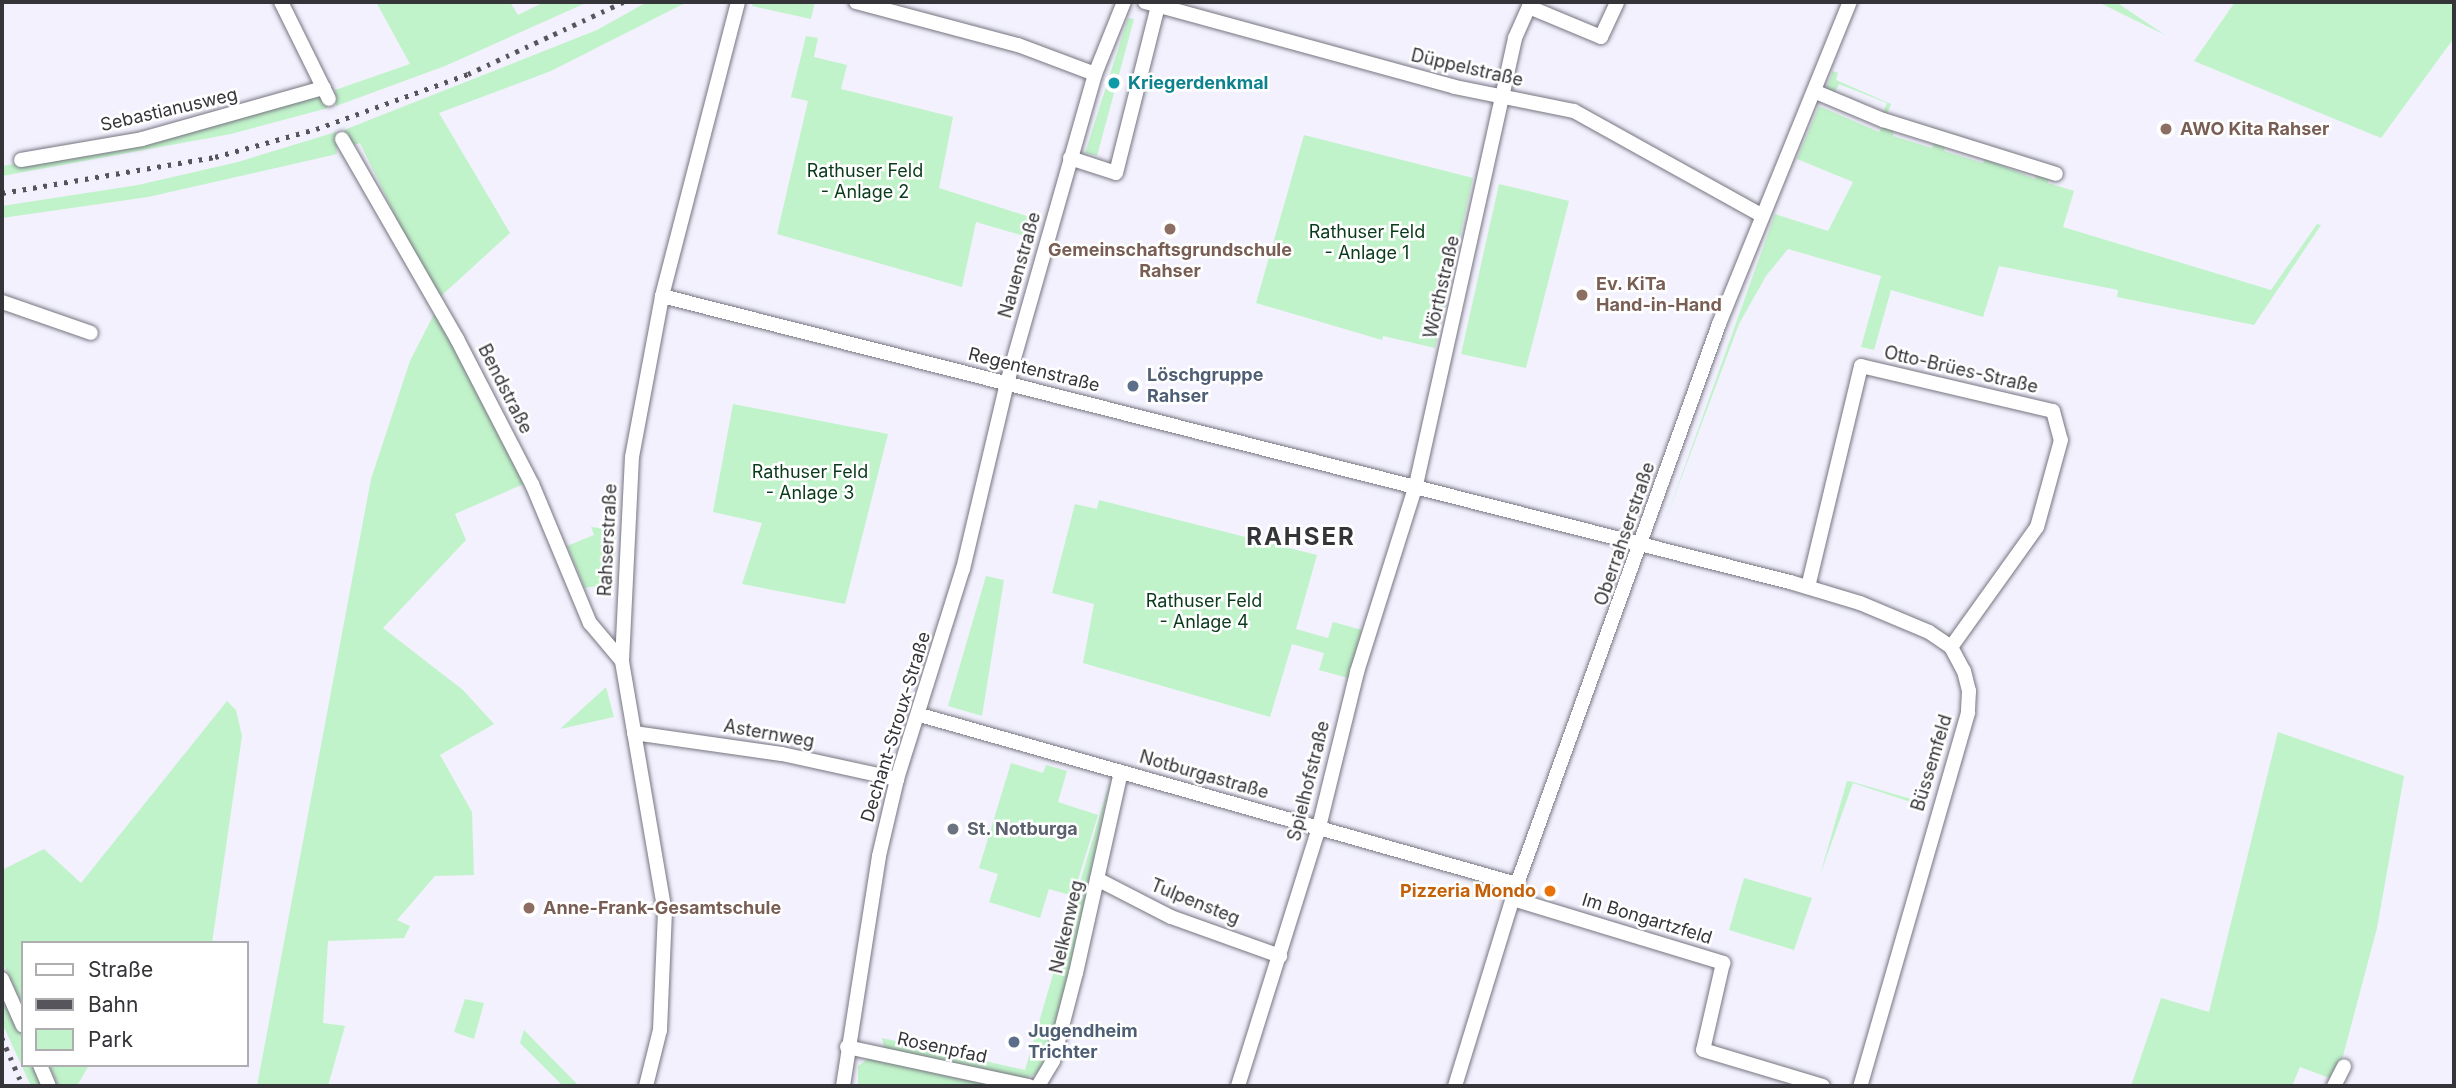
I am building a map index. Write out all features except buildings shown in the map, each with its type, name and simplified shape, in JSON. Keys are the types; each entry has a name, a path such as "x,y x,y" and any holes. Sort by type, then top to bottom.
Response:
{"street":[{"name":"Sebastianusweg","path":"21,160 154,136 327,94 282,2"},
{"name":"Rahserstraße","path":"646,1086 660,1030 665,913 622,661 632,457 662,296 738,2"},
{"path":"856,2 1018,45 1095,74"},
{"name":"Nauenstraße","path":"1007,383 1095,74 1124,2"},
{"path":"1530,4 1601,37 1617,2"},
{"name":"Oberrahserstraße","path":"1455,1086 1515,892 1760,215 1816,92 1850,2"},
{"path":"1070,158 1116,173 1152,4"},
{"name":"Düppelstraße","path":"1152,4 1505,97 1574,111 1760,215"},
{"name":"Wörthstraße","path":"1416,485 1505,97 1515,38 1530,4"},
{"path":"1816,92 1883,120 2056,174"},
{"name":"Bendstraße","path":"342,139 457,339 532,484 590,623 622,661"},
{"name":"Regentenstraße","path":"662,296 1642,543"},
{"path":"2,302 91,333"},
{"name":"Otto-Brües-Straße","path":"1808,587 1861,366 2053,411 2061,440 2037,527 1951,647"},
{"name":"Dechant-Stroux-Straße","path":"843,1086 847,1047 897,779 920,715 987,483 1007,383"},
{"name":"Spielhofstraße","path":"1238,1086 1319,827 1357,672 1416,485"},
{"path":"1642,543 1808,587 1929,632 1951,647"},
{"name":"Büssemfeld","path":"1860,1086 1968,713 1969,691 1951,647"},
{"name":"Notburgastraße","path":"920,715 1319,827 1515,892"},
{"name":"Asternweg","path":"634,733 782,754 897,779"},
{"name":"Nelkenweg","path":"1038,1086 1053,1061 1121,772"},
{"name":"Tulpensteg","path":"1097,878 1171,917 1280,956"},
{"name":"Im Bongartzfeld","path":"1515,892 1723,963 1703,1050 1823,1086"},
{"path":"2,979 21,1022"},
{"name":"Rosenpfad","path":"847,1047 1028,1086"},
{"path":"2334,1086 2344,1066"},
{"path":"41,1067 49,1086"}],"green space":[{"path":"376,2 510,2 518,15 544,2 588,2 445,66 336,106 335,90 410,64"},
{"path":"647,2 687,2 551,71 439,113 510,233 440,297 424,275 360,143 352,146 344,130 597,30"},
{"path":"753,2 815,2 811,19 752,6"},
{"path":"2098,2 2116,2 2165,35"},
{"path":"2235,2 2454,2 2454,38 2381,138 2194,61"},
{"path":"1128,18 1134,19 1097,156 1085,153"},
{"name":"Rathuser Feld - Anlage 2","path":"806,36 818,38 814,57 847,65 841,89 953,117 939,188 1036,219 1031,238 976,222 962,287 777,234 808,101 791,97"},
{"path":"1833,71 1838,73 1836,80 1891,104 1887,114 1975,140 1882,115 1887,103 1839,84 1835,92 1826,89"},
{"path":"320,94 328,108 231,134 2,176 2,166 143,143"},
{"path":"1819,106 1879,132 1882,127 1894,130 1893,136 1932,148 1934,143 1945,146 1944,151 1983,163 1985,159 2035,179 2037,173 2049,176 2048,183 2074,191 2063,227 2271,290 2317,224 2321,225 2254,325 2117,297 2118,290 1999,266 1983,317 1891,290 1874,350 1861,347 1881,276 1788,249 1766,276 1739,324 1666,519 1775,214 1828,231 1853,182 1797,159"},
{"path":"336,132 337,154 148,197 2,218 2,206 138,185 238,162"},
{"name":"Rathuser Feld - Anlage 1","path":"1304,135 1473,178 1435,348 1383,336 1382,340 1256,303"},
{"path":"1499,184 1569,201 1526,368 1461,354"},
{"path":"437,308 528,482 455,514 466,540 383,628 463,690 494,724 440,755 472,812 474,875 435,876 397,920 410,926 404,938 328,941 323,1023 345,1026 328,1086 257,1086 371,479 410,361"},
{"name":"Rathuser Feld - Anlage 3","path":"733,404 888,434 845,604 742,584 762,523 713,512"},
{"name":"Rathuser Feld - Anlage 4","path":"1099,500 1317,555 1296,629 1328,638 1333,622 1362,630 1348,678 1319,670 1324,653 1292,644 1270,717 1083,663 1094,604 1052,593 1075,504 1097,509"},
{"path":"591,527 616,530 613,583 585,588 567,546 594,535"},
{"path":"986,576 1004,580 982,716 948,706"},
{"path":"605,688 614,717 560,729"},
{"path":"227,701 236,710 242,736 212,941 21,941 21,1002 2,961 2,870 44,849 81,883"},
{"path":"2278,732 2404,776 2377,928 2343,1056 2332,1079 2300,1067 2292,1086 2131,1086 2161,998 2209,1012"},
{"path":"1011,763 1043,773 1046,765 1067,771 1058,802 1098,815 1073,896 1049,889 1040,918 989,902 998,874 979,868"},
{"path":"1110,780 1064,1001 1048,1059 1038,1073 1022,1080 884,1048 882,1038 1025,1070"},
{"path":"1847,781 1928,804 1926,807 1853,783 1820,875"},
{"path":"1744,878 1812,898 1794,950 1729,930"},
{"path":"2,988 21,1031 21,1064 2,1023"},
{"path":"465,999 484,1003 474,1039 454,1032"},
{"path":"524,1030 579,1086 563,1086 520,1043"},
{"path":"872,1056 955,1078 1006,1086 858,1086 858,1066"},
{"path":"22,1067 37,1067 45,1086 31,1086"},
{"path":"50,1067 88,1067 77,1086 58,1086"}],"railway":[{"path":"2,193 215,157 316,129 468,74 623,2"},
{"path":"2,1038 23,1086"}],"place":[{"name":"Kriegerdenkmal","path":"1114,83"},
{"name":"AWO Kita Rahser","path":"2166,129"},
{"name":"Gemeinschaftsgrundschule Rahser","path":"1170,229"},
{"name":"Ev. KiTa Hand-in-Hand","path":"1582,295"},
{"name":"Löschgruppe Rahser","path":"1133,386"},
{"name":"St. Notburga","path":"953,829"},
{"name":"Pizzeria Mondo","path":"1550,891"},
{"name":"Anne-Frank-Gesamtschule","path":"529,908"},
{"name":"Jugendheim Trichter","path":"1014,1042"}],"district":[{"name":"RAHSER","path":"1301,537"}]}
